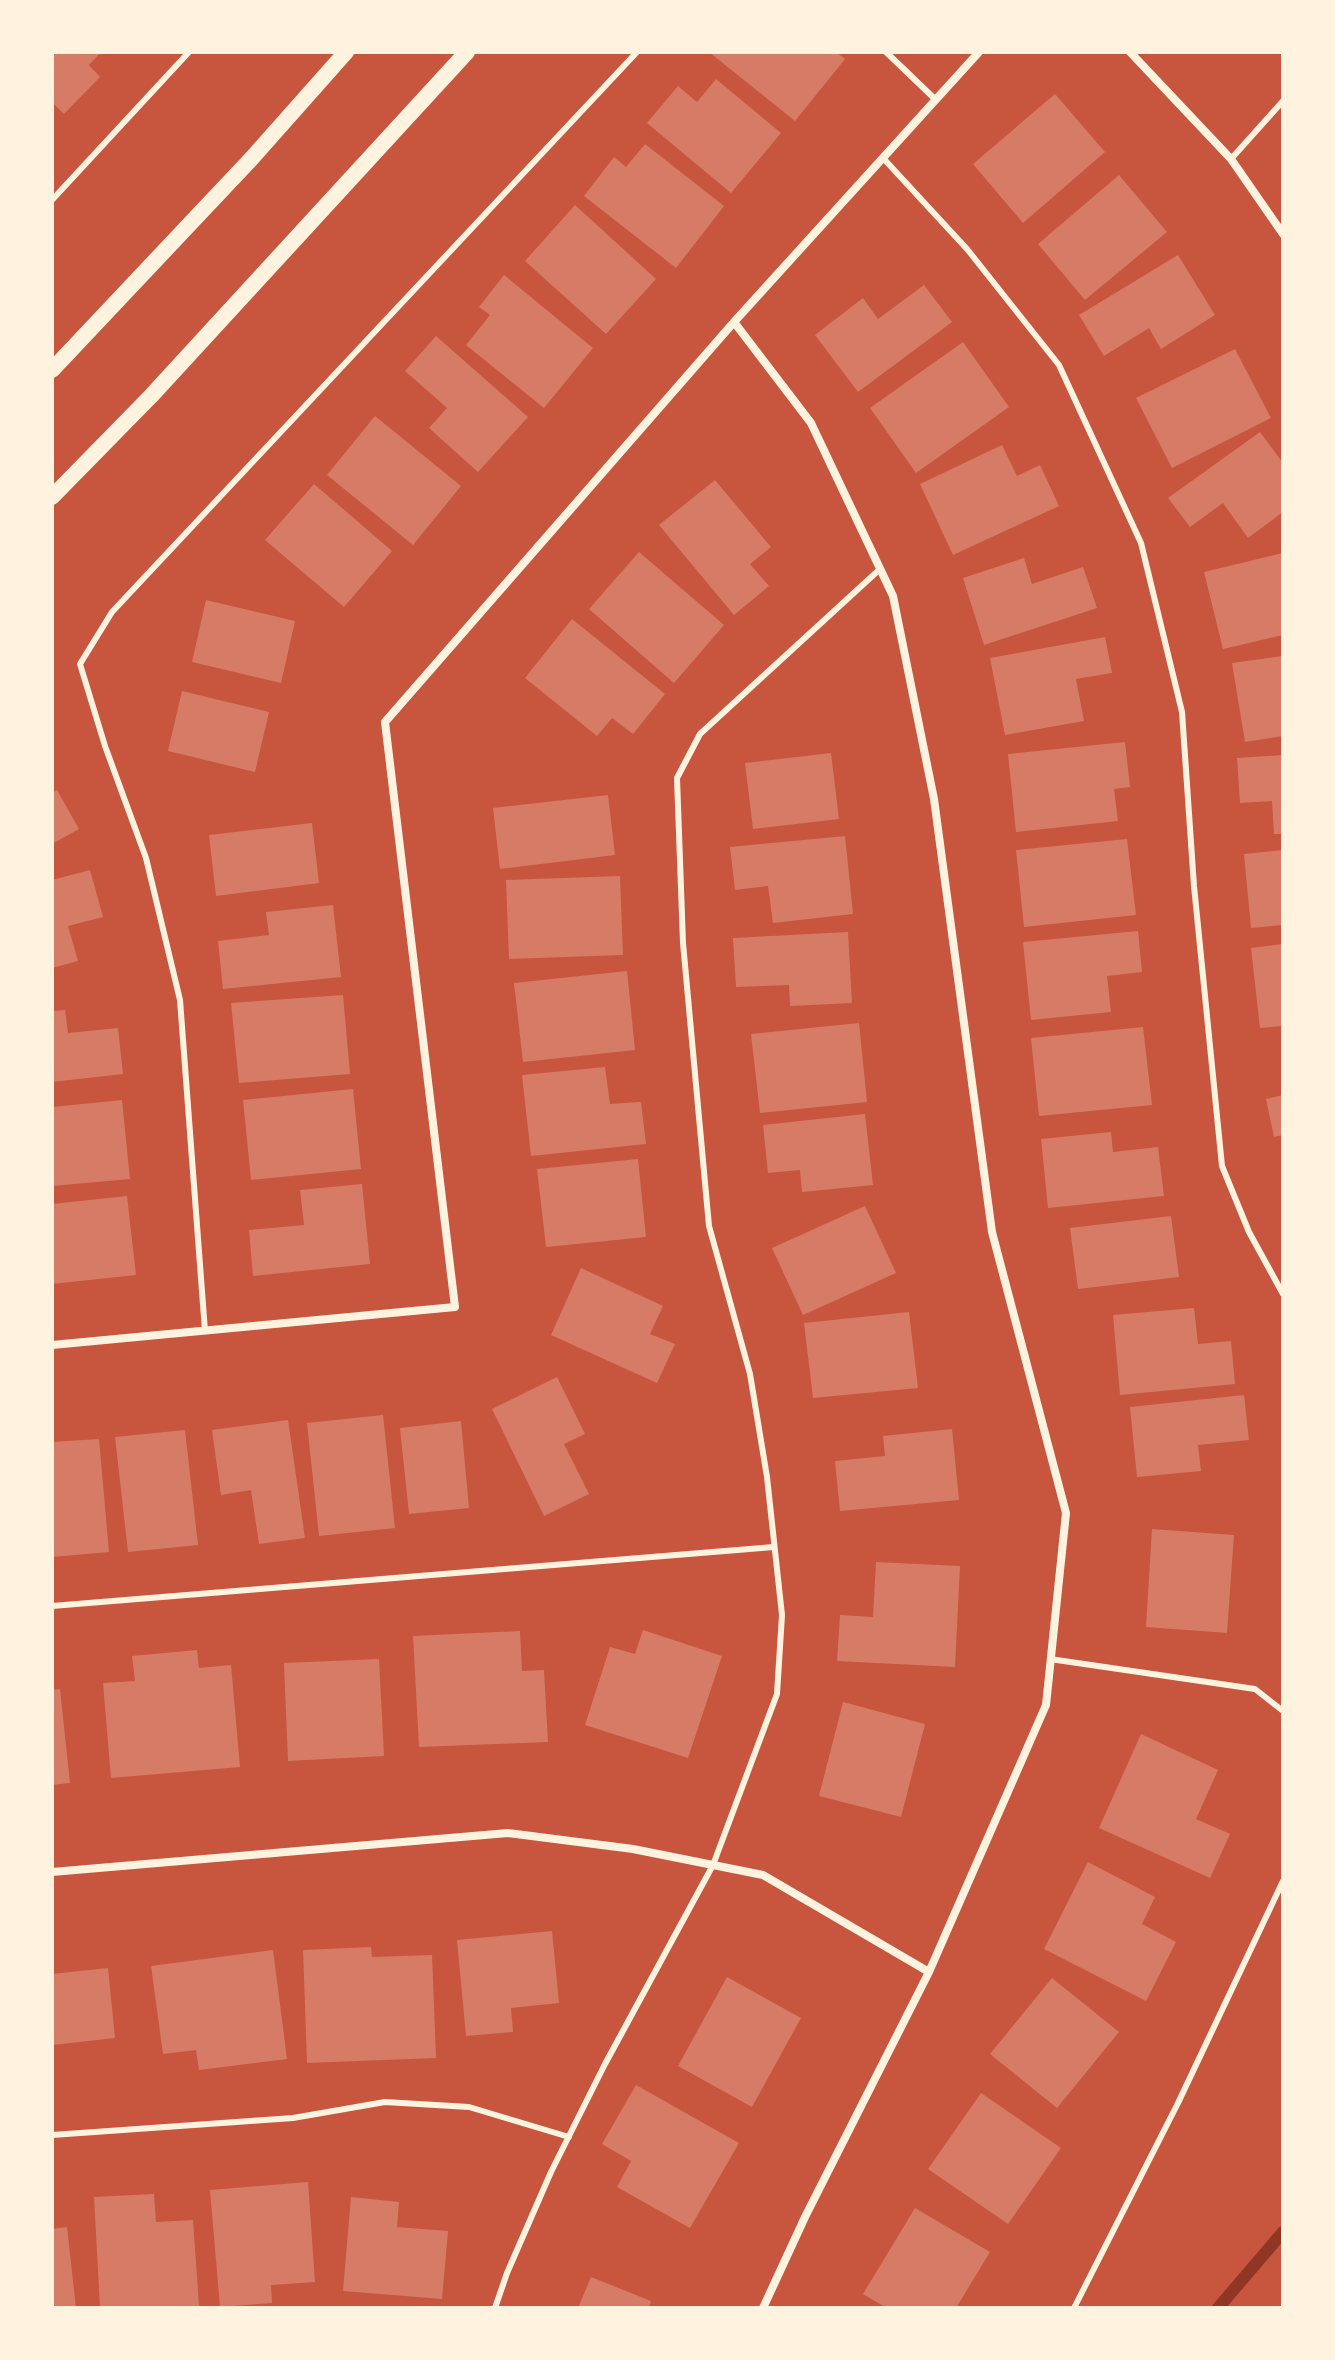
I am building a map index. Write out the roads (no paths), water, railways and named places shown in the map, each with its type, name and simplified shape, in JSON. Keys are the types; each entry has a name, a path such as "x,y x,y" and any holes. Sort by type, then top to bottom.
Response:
{"main road":[{"path":"52,370 252,158 346,52"},
{"path":"52,497 151,396 467,52"}],"street":[{"path":"52,1345 455,1307 385,722 734,322 979,52"},
{"path":"1130,52 1231,159 1283,234"},
{"path":"734,322 811,423 893,596 934,799 992,1232 1066,1513 1046,1705 929,1972 805,2217 763,2308"},
{"path":"52,1872 508,1833 633,1849 763,1875 929,1972"}],"lane":[{"path":"52,200 189,52"},
{"path":"205,1331 180,1000 146,858 105,746 80,664 112,612 637,52"},
{"path":"886,52 936,100"},
{"path":"1231,159 1283,101"},
{"path":"883,158 967,249 1059,365 1141,543 1182,712 1194,886 1222,1166 1249,1232 1283,1294"},
{"path":"495,2308 507,2273 569,2137 713,1865 777,1694 782,1615 767,1477 750,1374 709,1226 683,943 677,778 700,734 880,569"},
{"path":"52,1606 774,1547"},
{"path":"1050,1659 1255,1689 1283,1711"},
{"path":"1074,2308 1178,2103 1283,1881"},
{"path":"52,2135 293,2118 385,2102 469,2107 569,2137"}],"waterway":[{"path":"1218,2308 1283,2232"}]}
